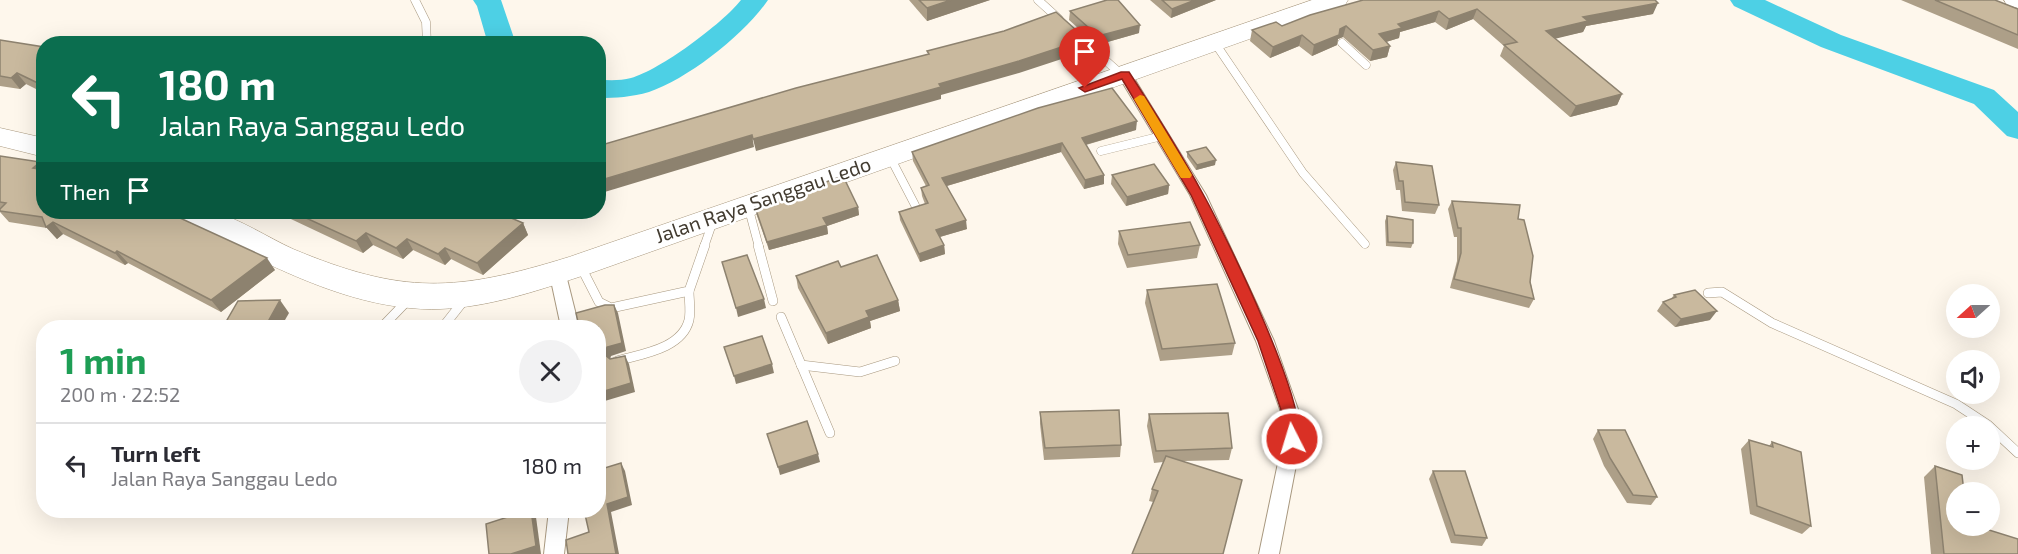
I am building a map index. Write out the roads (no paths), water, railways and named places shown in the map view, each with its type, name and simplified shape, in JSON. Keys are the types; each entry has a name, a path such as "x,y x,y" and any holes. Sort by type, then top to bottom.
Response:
{"highway":[{"name":"Jalan Raya Sanggau Ledo","path":"204,219 341,279 380,291 438,297 469,293 568,268 889,155 1319,9"},
{"path":"0,138 36,146"}],"street":[{"path":"1123,75 1198,195 1261,331 1291,416 1292,439 1269,554"},
{"path":"568,268 570,320"},
{"path":"554,554 558,518"}],"lane":[{"path":"415,0 426,21 427,36"},
{"path":"1038,0 1123,75"},
{"path":"1342,42 1366,65"},
{"path":"1215,43 1296,166 1338,217 1365,244"},
{"path":"1101,151 1162,135"},
{"path":"889,155 915,205"},
{"path":"747,205 773,301"},
{"path":"615,361 669,344 683,333 689,323 689,291 714,217"},
{"path":"568,268 599,302 611,308 689,291"},
{"path":"1708,293 1722,292 1772,323 1956,404 1988,425 2018,453"},
{"path":"448,320 469,293"},
{"path":"389,320 412,295"},
{"path":"781,317 830,433"},
{"path":"801,365 855,373 874,371 895,361"}],"waterway":[{"path":"486,0 490,4 500,36"},
{"path":"606,89 625,88 652,80 719,35 735,22 755,0"},
{"path":"1743,0 1831,41 1984,97 2018,129"}]}
